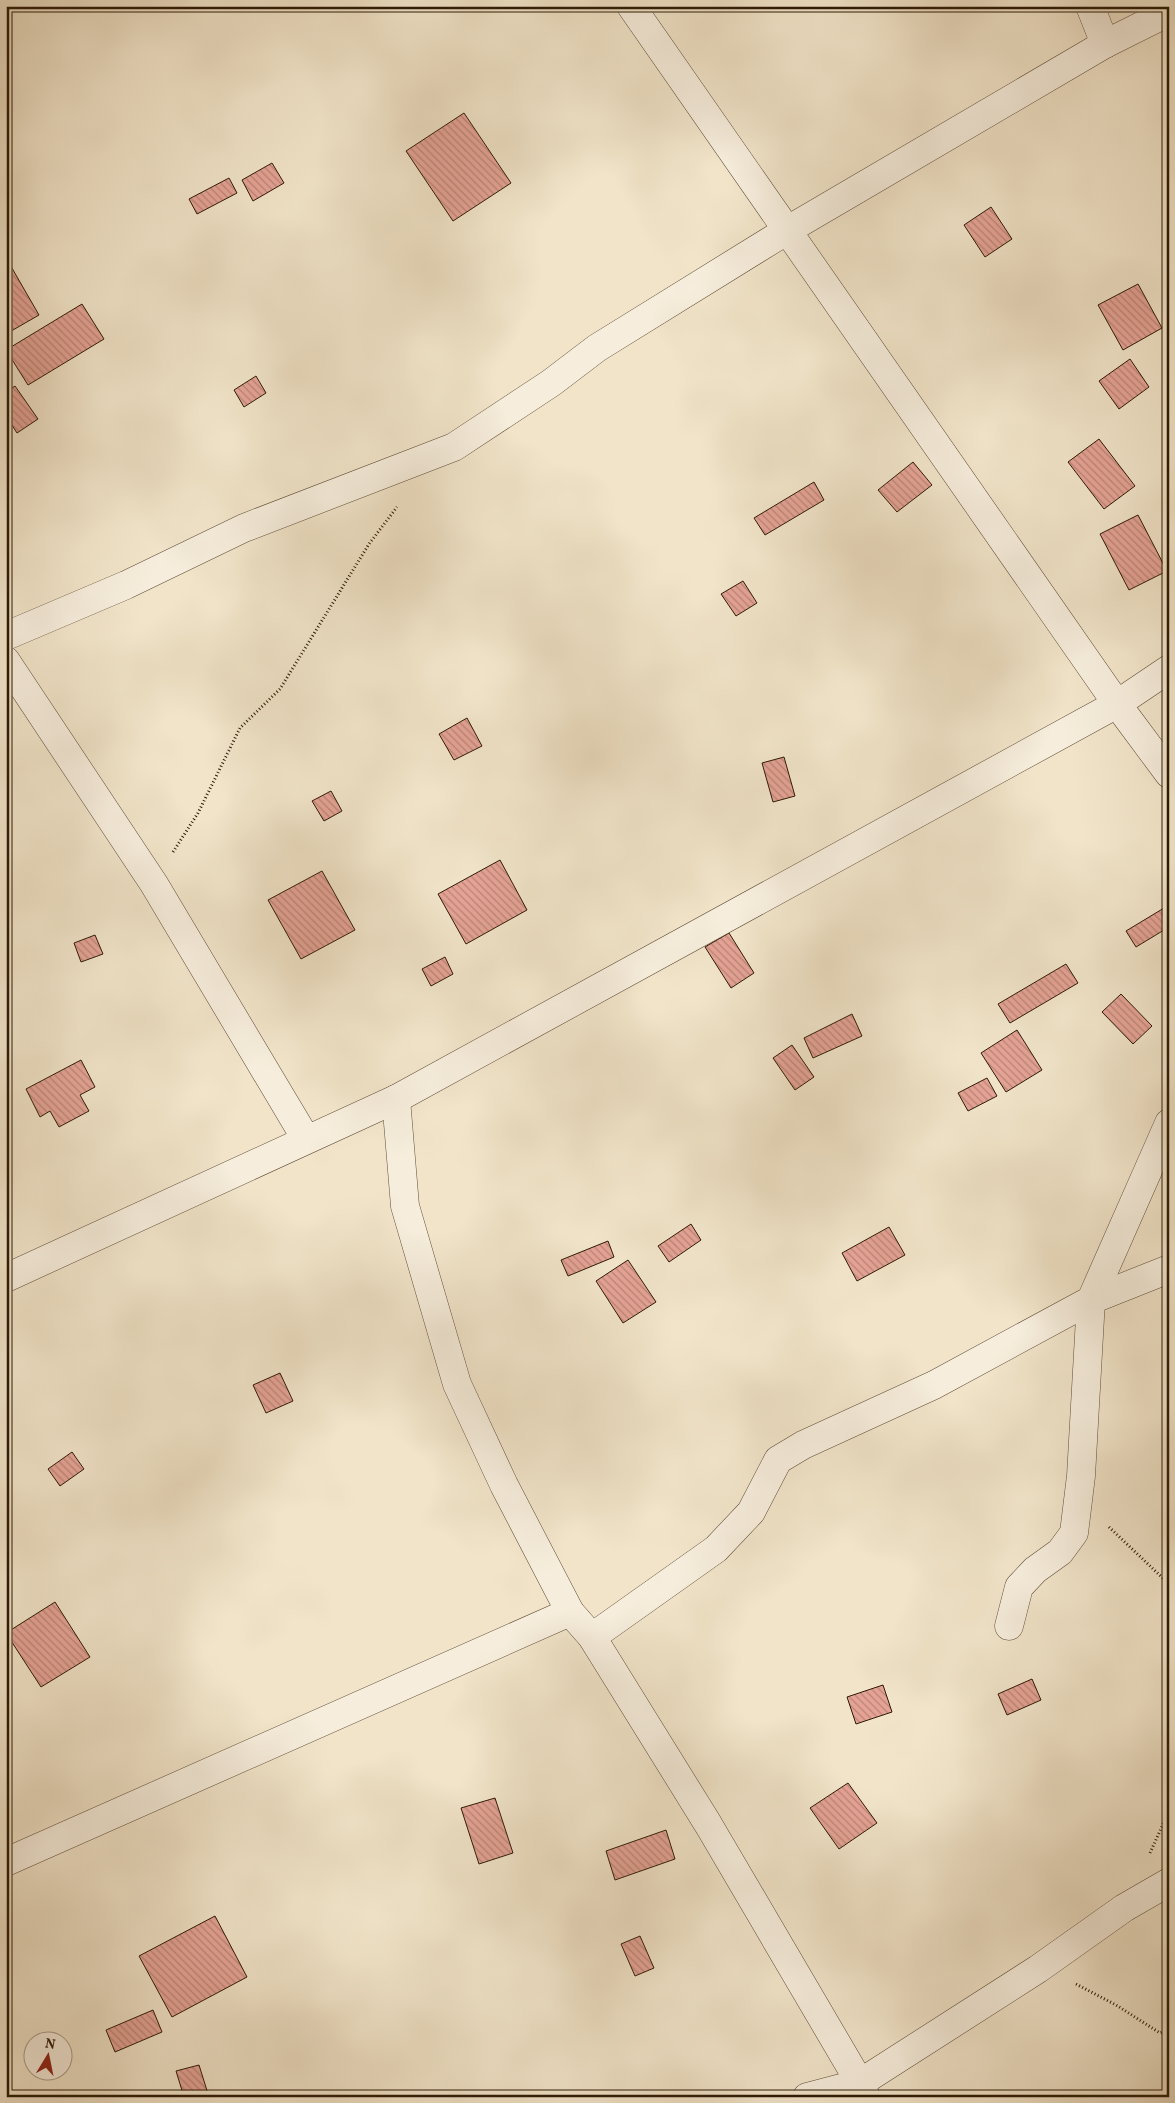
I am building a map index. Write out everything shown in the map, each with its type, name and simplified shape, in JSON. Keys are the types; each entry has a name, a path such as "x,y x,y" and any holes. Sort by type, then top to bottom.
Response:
{"street":[{"path":"630,6 1117,704 1169,774"},
{"path":"1090,6 1106,44"},
{"path":"6,636 126,585 244,528 454,447 551,383 597,348 786,231 1106,44 1169,12"},
{"path":"6,661 154,884 306,1139"},
{"path":"6,1278 306,1139 396,1100 1117,704 1169,669"},
{"path":"396,1100 404,1206 457,1384 504,1485 570,1612 592,1637 708,1824 863,2090"},
{"path":"1009,1626 1019,1587 1035,1570 1060,1552 1074,1533 1091,1300 1169,1123"},
{"path":"592,1637 716,1550 751,1512 778,1460 803,1445 934,1385 1091,1300 1169,1269"},
{"path":"6,1862 570,1612"},
{"path":"807,2097 863,2090 1124,1908 1169,1882"}],"path":[{"path":"154,884 160,870 198,813 240,728 280,689 369,544 388,516 399,505"},
{"path":"1078,1498 1169,1584"},
{"path":"1038,1969 1075,1983 1116,2005 1160,2033 1169,2030"}],"building":[{"path":"464,113 511,183 453,221 406,151"},
{"path":"272,163 284,183 253,201 242,180"},
{"path":"229,178 237,193 197,214 189,199"},
{"path":"991,207 1012,239 985,257 964,225"},
{"path":"9,263 39,315 6,334 6,265"},
{"path":"1138,284 1162,328 1123,350 1098,305"},
{"path":"82,304 104,339 28,385 6,350"},
{"path":"1130,359 1149,387 1119,409 1099,381"},
{"path":"256,376 266,393 244,407 234,390"},
{"path":"15,386 38,419 17,433 6,416 6,392"},
{"path":"1099,439 1135,486 1104,509 1068,462"},
{"path":"913,462 932,485 897,512 878,490"},
{"path":"814,482 824,500 765,535 754,518"},
{"path":"1138,515 1167,571 1129,590 1100,534"},
{"path":"743,581 757,603 736,616 721,594"},
{"path":"467,718 482,746 454,760 439,734"},
{"path":"784,757 795,796 773,802 762,763"},
{"path":"331,791 342,811 324,821 312,801"},
{"path":"500,860 527,910 466,944 438,894"},
{"path":"322,871 355,930 301,959 268,900"},
{"path":"1169,905 1169,927 1136,947 1126,931"},
{"path":"729,933 754,973 731,988 705,947"},
{"path":"95,935 103,954 81,962 74,943"},
{"path":"445,957 453,974 431,986 422,969"},
{"path":"1066,964 1078,983 1010,1023 998,1004"},
{"path":"1121,994 1152,1026 1133,1044 1102,1012"},
{"path":"852,1014 862,1036 813,1058 804,1038"},
{"path":"1017,1030 1042,1070 1006,1092 981,1053"},
{"path":"792,1045 814,1077 795,1090 773,1058"},
{"path":"81,1060 95,1087 80,1095 89,1111 59,1127 50,1111 40,1117 26,1089"},
{"path":"987,1078 997,1096 968,1111 958,1093"},
{"path":"691,1224 701,1240 669,1262 658,1246"},
{"path":"889,1227 905,1255 857,1281 842,1253"},
{"path":"608,1241 614,1257 568,1276 561,1260"},
{"path":"628,1260 656,1302 623,1323 596,1281"},
{"path":"280,1373 293,1401 266,1413 253,1385"},
{"path":"72,1452 84,1469 60,1486 48,1469"},
{"path":"55,1602 90,1657 41,1687 6,1633"},
{"path":"1032,1679 1041,1700 1007,1715 998,1694"},
{"path":"883,1685 892,1712 856,1724 847,1697"},
{"path":"848,1783 877,1823 839,1849 810,1808"},
{"path":"495,1798 513,1853 479,1864 461,1808"},
{"path":"666,1830 675,1859 615,1880 606,1851"},
{"path":"215,1916 247,1977 172,2017 139,1956"},
{"path":"640,1936 654,1968 635,1976 621,1944"},
{"path":"153,2010 162,2032 115,2052 106,2030"},
{"path":"199,2065 209,2097 184,2097 176,2071"}]}
